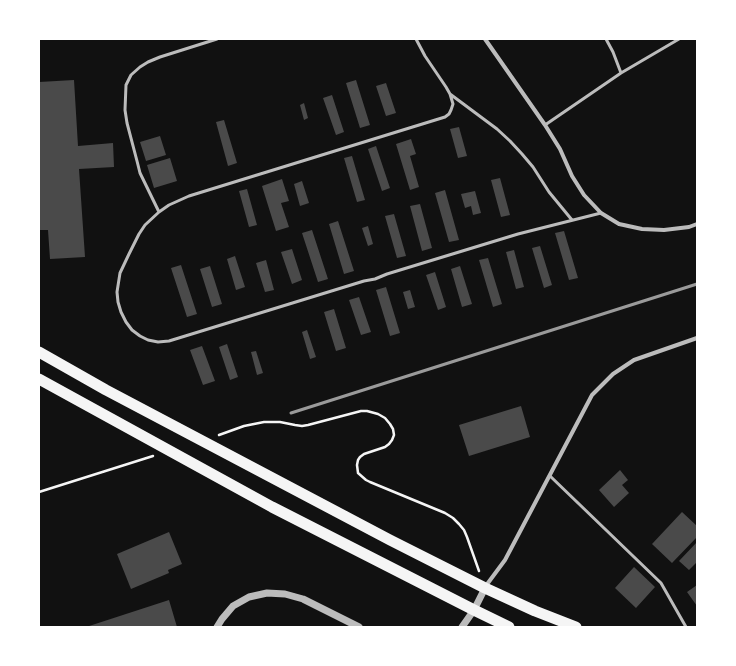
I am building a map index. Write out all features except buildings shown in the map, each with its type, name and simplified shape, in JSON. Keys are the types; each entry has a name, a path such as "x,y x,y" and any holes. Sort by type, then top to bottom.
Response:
{"highway":[{"path":"39,352 106,390 370,530 485,588 535,611 576,627"},
{"path":"39,379 272,507 509,627"}],"street":[{"path":"485,39 545,125 560,149 572,176 584,195 601,213 619,224 642,229 664,230 689,227 697,224"},
{"path":"462,627 474,610 485,588 505,560 592,395 613,374 634,360 697,338"},
{"path":"217,627 233,606 248,596 266,592 285,594 303,599 359,627"}],"lane":[{"path":"159,212 140,173 135,154 125,110 126,85 131,75 148,62 216,39"},
{"path":"416,39 425,56 450,94 453,104 449,114 445,117 189,196 169,205 145,225 120,273 117,292 118,302 121,312 132,330 148,340 158,342 169,341 518,234 601,213"},
{"path":"606,39 621,73"},
{"path":"545,125 621,73 679,39"},
{"path":"450,94 497,129 510,141 529,163 549,192 572,220"},
{"path":"550,476 661,583 686,627"}],"path":[{"path":"244,426 264,422 280,422 295,426 308,425 361,411 378,414 385,418 393,429 394,435 392,440 385,447 364,454 360,457 357,465 358,473 370,482 445,513 453,518 459,524 467,537 485,588"},
{"path":"39,492 125,465"}],"railway":[{"path":"291,413 697,284"}]}
